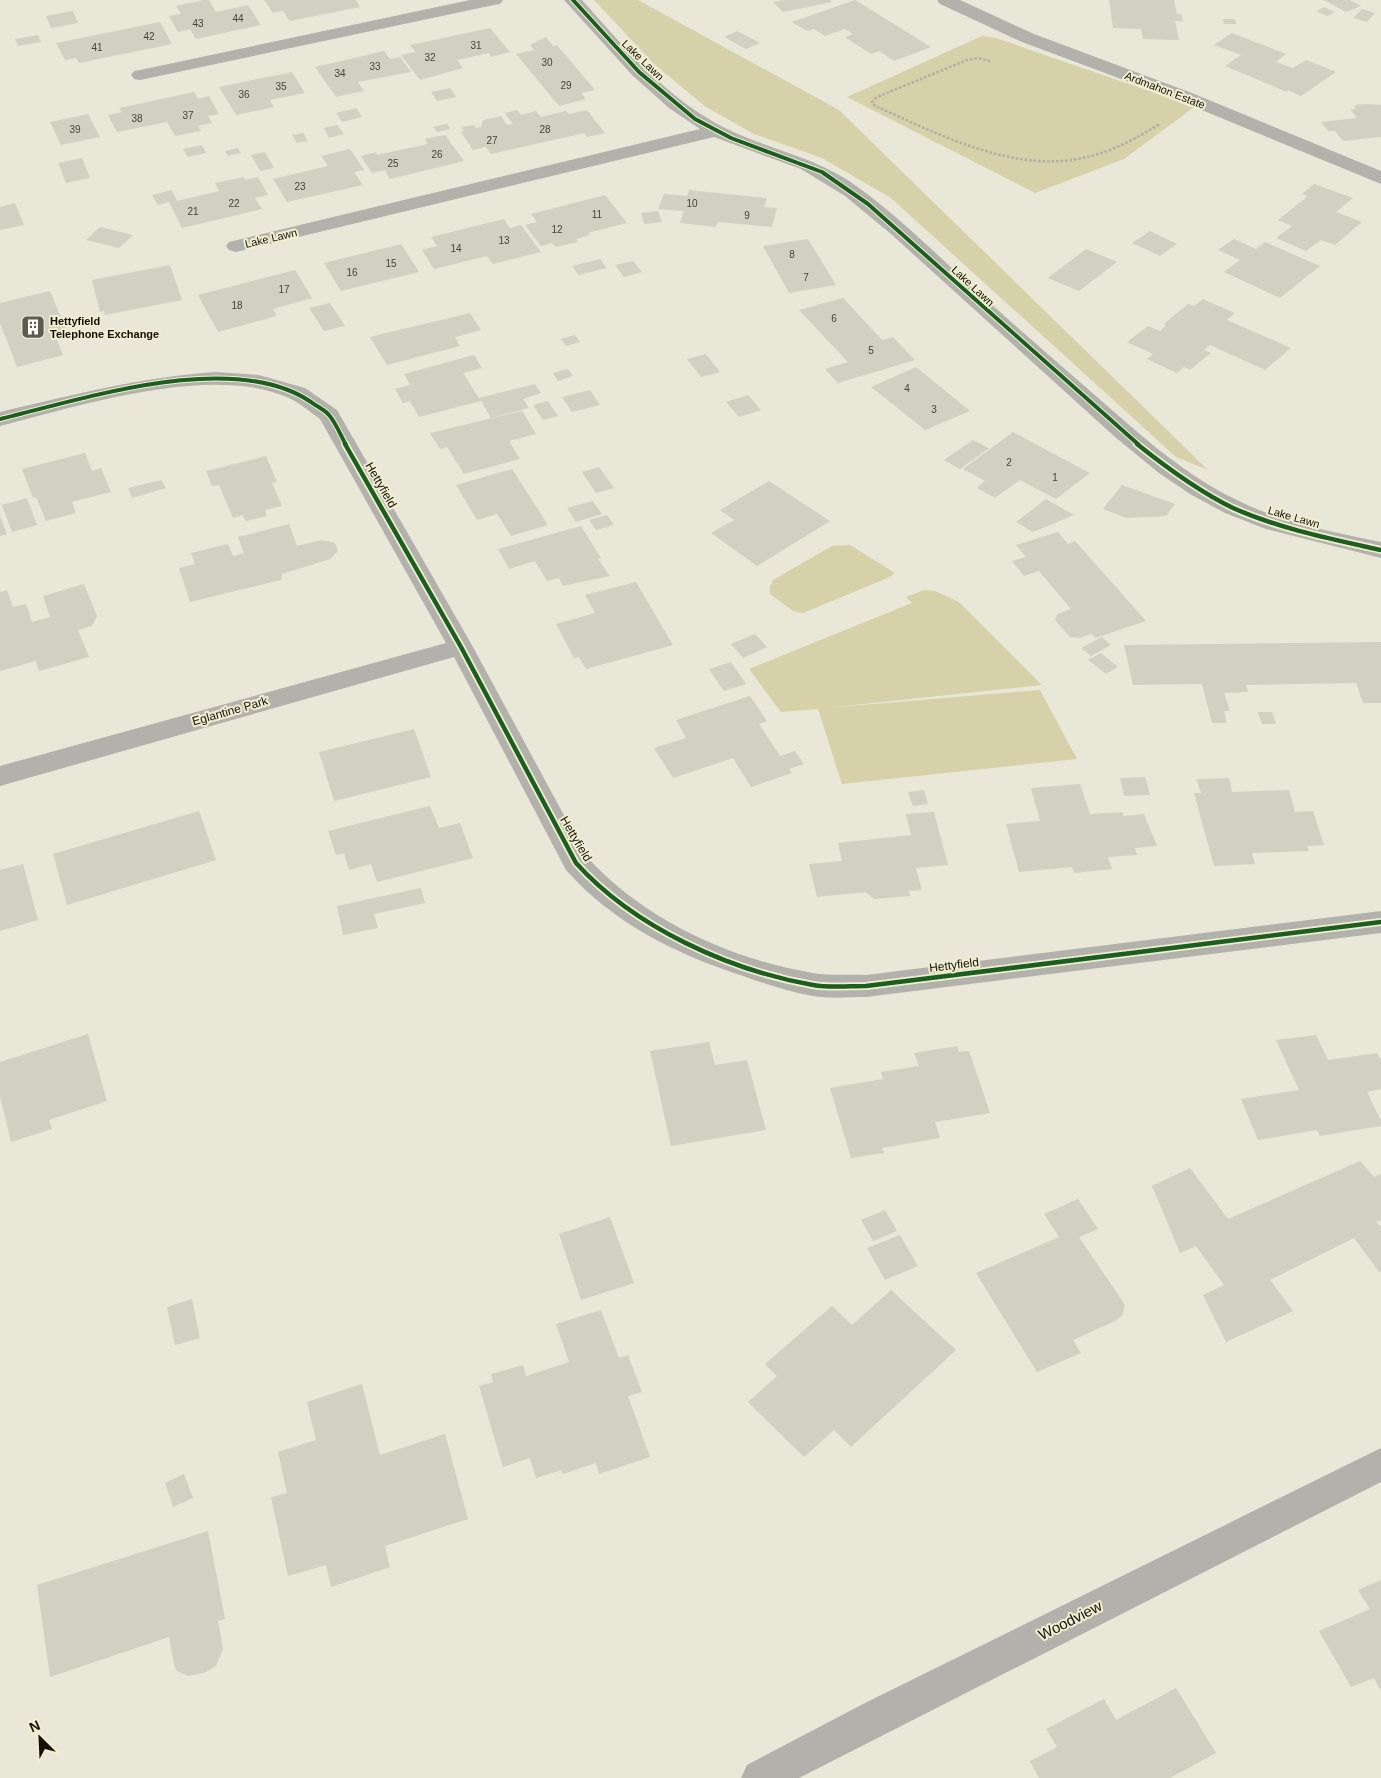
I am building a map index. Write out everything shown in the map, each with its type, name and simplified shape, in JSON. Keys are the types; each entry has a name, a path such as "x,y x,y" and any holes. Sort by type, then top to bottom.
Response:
{"street":[{"path":"140,75 494,0"},
{"name":"Lake Lawn","path":"572,0 621,54 646,78 687,112 715,131 820,171 878,212 991,316 1109,420 1157,459 1212,498 1258,517 1333,539 1381,550"},
{"name":"Ardmahon Estate","path":"951,1 1028,38 1186,97 1381,178"},
{"name":"Lake Lawn","path":"236,246 715,131"},
{"name":"Hettyfield","path":"0,419 172,381 214,378 268,384 298,394 318,404 329,415 460,647 576,863 616,902 643,921 712,955 749,968 814,984 866,986 1381,922"},
{"name":"Eglantine Park","path":"0,776 460,647"},
{"name":"Woodview","path":"760,1778 896,1707 1381,1464"}],"path":[{"path":"996,63 978,58 967,60 877,97 872,102 875,106 983,151 1020,160 1042,162 1078,159 1123,147 1162,123 1153,119"}],"shaded area":[{"path":"594,0 638,0 839,110 1208,470 1176,457 891,198 822,158 754,134 706,107 654,64"},
{"path":"982,36 996,38 1193,108 1124,159 1035,193 847,97"},
{"path":"850,545 895,573 890,577 803,613 793,611 770,594 770,586 773,580 832,546"},
{"path":"924,590 935,591 959,602 1042,685 826,708 1040,690 1077,759 842,784 818,709 781,712 749,669 912,603 906,597"}],"building":[{"path":"209,0 216,12 248,5 261,25 196,39 190,29 178,32 169,16 181,14 176,6"},
{"path":"264,0 356,0 360,7 290,21 283,11 273,13"},
{"path":"784,0 830,0 832,2 783,12 773,2"},
{"path":"855,0 931,47 894,61 879,51 871,54 845,37 853,34 845,29 825,36 814,29 807,31 792,22"},
{"path":"1109,0 1174,0 1177,14 1181,14 1183,21 1175,21 1179,40 1143,39 1141,29 1113,28"},
{"path":"1324,0 1350,0 1361,6 1346,12"},
{"path":"1324,7 1335,12 1327,16 1316,11"},
{"path":"1362,9 1375,13 1367,22 1353,18"},
{"path":"73,11 78,23 51,28 46,16"},
{"path":"1223,19 1235,19 1236,24 1224,24"},
{"path":"160,22 172,44 79,63 76,58 65,60 56,43"},
{"path":"490,28 510,52 491,57 489,53 457,60 463,68 420,80 401,55 416,52 410,45"},
{"path":"737,31 760,43 746,49 724,37"},
{"path":"1232,33 1286,54 1276,62 1293,68 1306,60 1336,72 1301,96 1288,90 1287,92 1225,66 1241,55 1214,45"},
{"path":"38,35 41,42 18,46 15,39"},
{"path":"546,37 553,46 557,45 595,90 581,93 586,99 559,106 516,54 534,50 530,45"},
{"path":"384,51 390,59 400,57 411,72 358,82 364,91 336,97 315,67"},
{"path":"292,72 305,93 270,100 274,107 236,115 219,87"},
{"path":"450,88 456,97 437,101 431,92"},
{"path":"194,92 198,99 209,96 219,114 208,116 212,123 198,126 201,131 175,136 167,122 117,132 108,115 122,112 119,108"},
{"path":"1355,105 1381,105 1381,137 1343,141 1335,131 1328,131 1321,122 1357,118 1350,109 1355,109"},
{"path":"356,108 362,117 342,122 336,113"},
{"path":"517,110 521,115 536,111 541,117 566,111 569,114 587,110 605,133 587,137 584,133 491,154 486,147 473,150 461,132 464,131 461,127 474,125 476,128 481,127 483,120 501,116 507,125 513,124 505,113"},
{"path":"88,114 100,137 61,145 50,122"},
{"path":"447,124 450,129 437,132 433,127"},
{"path":"337,125 344,134 329,138 324,128"},
{"path":"303,133 308,141 297,143 292,135"},
{"path":"445,135 464,161 390,179 385,170 372,173 361,156 376,152 377,155 428,144 425,139"},
{"path":"202,145 206,153 188,157 183,149"},
{"path":"238,148 241,153 228,156 225,151"},
{"path":"350,149 364,170 354,172 363,185 287,202 273,179 328,166 321,156"},
{"path":"265,152 274,168 260,171 251,155"},
{"path":"82,158 90,178 66,183 58,163"},
{"path":"244,177 245,180 258,177 268,195 255,198 262,209 182,228 169,202 158,205 152,195 172,190 177,201 219,191 215,183"},
{"path":"1314,184 1353,198 1336,212 1362,222 1335,245 1321,240 1306,251 1276,238 1292,226 1278,220 1308,196 1302,194"},
{"path":"689,190 767,198 764,207 777,208 772,227 718,222 716,227 680,223 684,211 658,209 664,194 687,196"},
{"path":"605,195 627,223 588,233 590,235 576,239 578,242 556,247 552,243 541,246 525,225 537,222 531,214"},
{"path":"15,203 24,225 0,230 0,207"},
{"path":"658,211 662,222 644,224 641,213"},
{"path":"504,219 510,228 521,225 541,252 493,264 487,256 434,269 422,250 437,246 431,237"},
{"path":"100,227 133,235 119,248 86,240"},
{"path":"1150,231 1177,244 1160,256 1132,243"},
{"path":"808,239 836,285 789,293 763,246"},
{"path":"1234,239 1256,249 1265,242 1320,266 1280,298 1224,272 1240,260 1218,250"},
{"path":"401,244 419,272 341,291 324,263"},
{"path":"1086,249 1117,262 1079,291 1048,278"},
{"path":"600,259 607,268 579,275 572,266"},
{"path":"633,261 642,272 624,277 615,265"},
{"path":"170,265 182,300 105,315 104,311 100,312 92,280"},
{"path":"295,270 312,298 273,309 277,316 218,332 198,295"},
{"name":"Hettyfield Telephone Exchange","path":"50,291 66,330 54,333 63,355 17,367 0,323 0,303"},
{"path":"843,298 882,340 893,337 915,360 838,383 825,369 848,362 799,310"},
{"path":"1203,299 1235,313 1227,320 1291,348 1265,370 1210,345 1204,350 1211,353 1190,370 1184,367 1177,373 1147,359 1153,354 1127,342 1148,326 1160,331 1166,326 1164,324 1188,304 1194,306"},
{"path":"330,303 345,326 324,331 309,308"},
{"path":"470,313 481,330 455,337 460,346 387,365 370,337"},
{"path":"575,335 580,342 566,346 561,339"},
{"path":"706,354 720,372 701,377 687,359"},
{"path":"474,355 482,368 463,373 479,398 535,384 541,393 523,399 529,408 491,418 481,401 419,417 410,401 403,403 395,389 410,385 404,374"},
{"path":"916,367 970,411 925,430 871,387"},
{"path":"568,369 573,376 558,381 553,373"},
{"path":"590,390 600,405 572,412 562,397"},
{"path":"748,395 761,410 739,417 726,402"},
{"path":"548,401 558,416 543,420 533,405"},
{"path":"522,411 536,434 509,441 520,459 464,474 447,447 440,449 430,433"},
{"path":"1013,432 1090,473 1056,499 1020,480 995,498 977,488 985,481 963,469"},
{"path":"973,440 989,448 960,469 944,460"},
{"path":"85,453 92,471 101,468 111,492 72,502 76,513 46,521 36,497 33,498 22,469"},
{"path":"266,456 277,482 272,483 282,506 265,510 267,516 246,521 243,515 233,518 219,485 212,486 206,471"},
{"path":"599,467 614,488 596,493 582,472"},
{"path":"512,469 548,525 511,536 497,514 477,520 456,485"},
{"path":"161,480 166,488 132,498 128,488"},
{"path":"769,481 830,521 757,566 711,533 734,520 720,510"},
{"path":"1122,485 1175,504 1166,516 1126,518 1103,509"},
{"path":"27,498 37,525 12,532 2,505"},
{"path":"1046,499 1074,515 1033,532 1016,522"},
{"path":"593,501 602,514 576,522 567,508"},
{"path":"607,515 614,525 596,530 589,520"},
{"path":"0,516 7,534 0,536"},
{"path":"289,524 297,546 321,540 335,543 338,551 330,559 282,574 281,580 190,602 179,568 195,564 191,553 228,544 233,556 244,553 238,537"},
{"path":"581,526 601,558 598,559 610,576 563,586 559,578 547,581 535,561 509,569 498,549"},
{"path":"1058,532 1068,544 1075,541 1146,621 1095,638 1092,634 1079,638 1070,637 1055,620 1057,614 1071,609 1039,571 1024,576 1012,561 1026,557 1016,545"},
{"path":"636,582 673,645 586,669 579,657 574,658 556,624 595,613 585,595"},
{"path":"84,584 97,616 92,626 78,630 89,657 39,671 36,661 0,671 0,592 7,590 13,607 26,604 32,622 50,617 43,596"},
{"path":"755,634 767,647 743,658 731,644"},
{"path":"1102,637 1111,645 1091,656 1081,648"},
{"path":"1381,642 1381,703 1363,703 1356,683 1246,685 1248,692 1224,693 1230,711 1224,711 1227,723 1212,723 1202,684 1133,685 1124,645"},
{"path":"1101,653 1118,667 1106,674 1088,660"},
{"path":"731,662 746,684 724,691 709,669"},
{"path":"750,696 767,721 759,724 780,756 795,751 804,764 789,769 792,773 751,787 733,758 673,778 654,748 686,738 676,720"},
{"path":"1258,712 1272,712 1276,724 1262,724"},
{"path":"414,729 431,777 334,801 319,752"},
{"path":"1145,777 1150,795 1124,796 1120,778"},
{"path":"1229,778 1232,792 1289,790 1295,812 1313,811 1324,845 1307,846 1309,851 1252,853 1255,864 1214,866 1194,793 1201,793 1196,779"},
{"path":"1080,784 1090,814 1123,812 1123,816 1144,814 1157,846 1135,848 1137,855 1108,857 1112,869 1074,873 1072,867 1019,872 1006,824 1040,821 1031,788"},
{"path":"924,790 928,804 913,806 908,792"},
{"path":"430,806 439,828 460,823 473,858 377,882 371,864 349,870 344,853 336,855 328,831"},
{"path":"199,811 216,860 67,905 53,854"},
{"path":"934,812 948,865 916,868 922,890 909,891 910,896 874,899 866,892 817,897 809,864 842,861 838,843 911,835 906,814"},
{"path":"23,864 38,920 0,931 0,870"},
{"path":"421,888 425,903 374,914 378,928 343,935 337,906"},
{"path":"88,1034 107,1101 49,1120 52,1129 11,1142 0,1096 0,1062"},
{"path":"1316,1035 1328,1060 1377,1053 1381,1060 1381,1089 1367,1092 1381,1121 1381,1126 1320,1136 1317,1130 1258,1140 1241,1099 1299,1090 1276,1040"},
{"path":"709,1042 715,1065 747,1060 766,1130 671,1146 650,1051"},
{"path":"957,1046 959,1052 969,1051 990,1113 935,1122 940,1138 882,1148 884,1153 851,1158 830,1088 883,1079 881,1072 919,1066 914,1053"},
{"path":"1360,1161 1374,1177 1381,1174 1381,1220 1376,1222 1381,1227 1381,1271 1379,1272 1354,1238 1270,1280 1293,1311 1226,1342 1203,1295 1224,1285 1196,1246 1180,1253 1152,1186 1190,1168 1228,1219"},
{"path":"1078,1199 1098,1229 1079,1237 1125,1305 1122,1316 1115,1321 1073,1340 1081,1353 1037,1372 976,1273 1059,1237 1044,1214"},
{"path":"885,1210 897,1231 873,1241 861,1220"},
{"path":"610,1217 634,1283 581,1300 559,1234"},
{"path":"900,1235 918,1266 885,1280 867,1248"},
{"path":"891,1290 956,1350 851,1447 834,1430 804,1457 748,1402 777,1376 765,1364 832,1306 852,1325"},
{"path":"192,1299 200,1338 175,1345 167,1307"},
{"path":"601,1310 619,1358 628,1355 642,1392 628,1396 650,1457 599,1474 596,1463 563,1474 561,1470 536,1478 530,1458 503,1467 479,1386 493,1382 491,1374 523,1365 526,1376 569,1362 556,1324"},
{"path":"362,1384 380,1455 445,1434 468,1519 385,1546 390,1567 331,1587 326,1565 288,1576 271,1497 287,1493 278,1452 316,1440 307,1402"},
{"path":"184,1474 193,1498 173,1507 165,1483"},
{"path":"208,1531 225,1619 218,1621 223,1649 216,1666 204,1673 188,1676 177,1671 174,1665 169,1637 50,1677 37,1585"},
{"path":"1381,1580 1381,1691 1374,1678 1351,1687 1319,1631 1370,1609 1358,1590"},
{"path":"1176,1688 1216,1753 1170,1778 1039,1778 1030,1761 1057,1747 1046,1729 1104,1699 1116,1720"}],"cycle path":[{"path":"573,0 639,72 695,119 731,138 792,159 822,172 868,204 1123,432 1182,479 1233,508 1274,524 1381,550"},
{"path":"0,419 124,389 216,378 259,382 297,393 329,415 461,647 576,863 594,883 616,902 643,921 712,955 773,975 814,985 866,986 1381,922"}],"place":[{"name":"Hettyfield Telephone Exchange","path":"33,327"}]}
